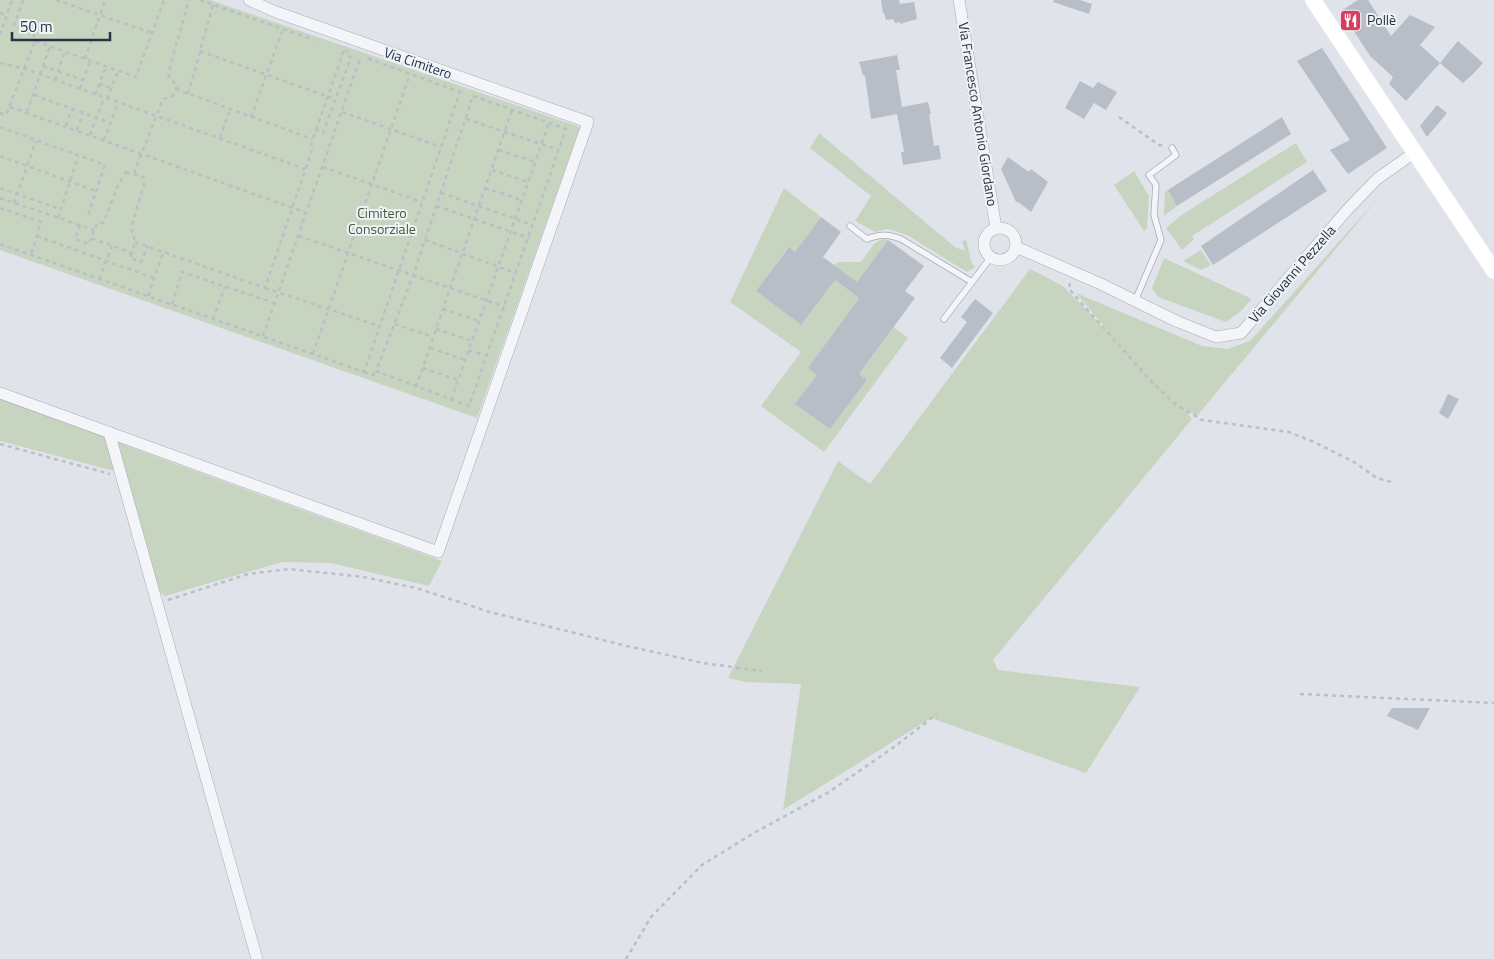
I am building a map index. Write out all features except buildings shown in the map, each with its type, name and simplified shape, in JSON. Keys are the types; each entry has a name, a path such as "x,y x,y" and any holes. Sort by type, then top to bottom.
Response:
{"street":[{"name":"Via Cimitero","path":"109,432 438,552 588,122 276,12 249,0"},
{"name":"Via Francesco Antonio Giordano","path":"959,0 996,228"},
{"path":"1313,0 1494,271"},
{"name":"Via Giovanni Pezzella","path":"1016,247 1074,272 1176,321 1216,337 1241,333 1348,209 1377,179 1415,152"},
{"path":"1002,227 1014,236 1016,247 1014,252 1006,259 1001,260 991,257 984,249 985,238 991,230 1002,227"},
{"path":"0,393 109,432 156,604 258,959"}],"lane":[{"path":"1135,301 1161,240 1154,215 1156,185 1149,175 1176,155 1172,148"},
{"path":"850,226 867,239 878,235 889,235 901,239 972,282"},
{"path":"944,319 991,257"}],"path":[{"path":"0,35 12,0"},
{"path":"0,113 6,115 10,107 35,41 34,35 14,26 23,0"},
{"path":"56,0 152,33"},
{"path":"85,59 105,0"},
{"path":"35,41 136,77 164,0"},
{"path":"134,173 163,99 174,96 177,86 168,74 189,0"},
{"path":"200,0 318,41"},
{"path":"188,94 213,5"},
{"path":"0,13 7,15"},
{"path":"251,117 265,74 283,29"},
{"path":"27,112 50,46"},
{"path":"265,288 312,150 312,139 344,50 460,92 364,372"},
{"path":"55,80 65,51"},
{"path":"200,51 336,99"},
{"path":"316,130 323,133 351,57 348,56 348,51"},
{"path":"263,336 361,56"},
{"path":"80,89 90,60"},
{"path":"0,62 25,69 305,169"},
{"path":"44,66 84,80"},
{"path":"95,95 106,66"},
{"path":"90,135 118,71"},
{"path":"313,354 410,74"},
{"path":"99,84 111,88"},
{"path":"176,89 312,139"},
{"path":"34,94 110,123"},
{"path":"0,244 373,375 413,276 473,96 566,130 469,406 376,371"},
{"path":"104,140 118,103"},
{"path":"10,107 307,213"},
{"path":"66,126 72,109"},
{"path":"220,139 230,109"},
{"path":"416,386 512,110"},
{"path":"342,112 442,146"},
{"path":"77,130 83,113"},
{"path":"1119,117 1159,145 1166,145 1172,148"},
{"path":"466,118 559,150"},
{"path":"451,400 549,123"},
{"path":"0,127 105,165 88,215"},
{"path":"14,203 36,140"},
{"path":"498,150 535,162"},
{"path":"0,156 96,190"},
{"path":"58,218 78,156"},
{"path":"323,167 422,202"},
{"path":"492,170 528,182"},
{"path":"80,226 75,239 89,244 97,223 103,223 118,183 126,172 134,173 143,176 145,181 131,228 135,242 130,258 141,262 148,246"},
{"path":"0,188 60,210"},
{"path":"485,188 522,200"},
{"path":"441,194 533,225"},
{"path":"0,198 94,230"},
{"path":"437,206 528,238"},
{"path":"0,208 41,222 31,255"},
{"path":"37,236 154,278"},
{"path":"299,236 505,307"},
{"path":"91,238 132,253"},
{"path":"425,240 516,273"},
{"path":"135,242 379,326"},
{"path":"99,279 112,246"},
{"path":"148,296 163,252"},
{"path":"172,304 182,272 274,304"},
{"path":"1074,272 1069,289 1150,380 1175,404 1202,420 1289,432 1338,454 1377,478 1391,482"},
{"path":"213,319 225,286"},
{"path":"443,309 479,321"},
{"path":"395,324 433,338"},
{"path":"436,329 472,341"},
{"path":"430,348 465,360"},
{"path":"469,350 487,356"},
{"path":"423,368 458,380"},
{"path":"0,444 122,478"},
{"path":"156,604 248,574 289,569 364,577 416,588 490,612 626,646 703,663 762,671"},
{"path":"1300,694 1494,703"},
{"path":"626,959 650,916 702,865 754,833 828,792 894,747 937,714"}],"green space":[{"name":"Cimitero Consorziale","path":"0,0 210,0 580,127 477,418 0,250"},
{"path":"819,133 955,247 965,251 962,241 966,240 972,264 975,267 967,272 907,235 888,229 875,232 855,221 871,196 810,148"},
{"path":"1296,143 1307,162 1192,236 1194,239 1182,250 1166,228 1183,214"},
{"path":"1134,171 1149,196 1147,229 1144,231 1114,185"},
{"path":"784,188 821,217 795,252 788,248 756,291 801,325 835,280 859,298 808,368 817,375 796,404 830,429 867,380 859,374 894,327 908,338 824,452 761,406 801,352 730,302"},
{"path":"1168,190 1177,206 1164,216 1165,192"},
{"path":"1379,197 1197,416 1184,409 1192,419 993,660 998,670 1140,687 1086,773 931,718 783,810 801,684 746,682 728,678 838,461 870,484 1030,269 1063,286 1111,335 1076,293 1202,346 1228,349 1250,341"},
{"path":"882,239 888,240 857,282 833,265 839,262 861,262 874,244"},
{"path":"1201,250 1211,265 1201,270 1183,261"},
{"path":"1164,258 1252,299 1240,312 1226,322 1158,297 1152,288"},
{"path":"0,395 132,448 442,561 429,586 331,563 282,562 165,596 160,592 126,474 0,441"}],"place":[{"name":"Pollè","path":"1351,20"}]}
